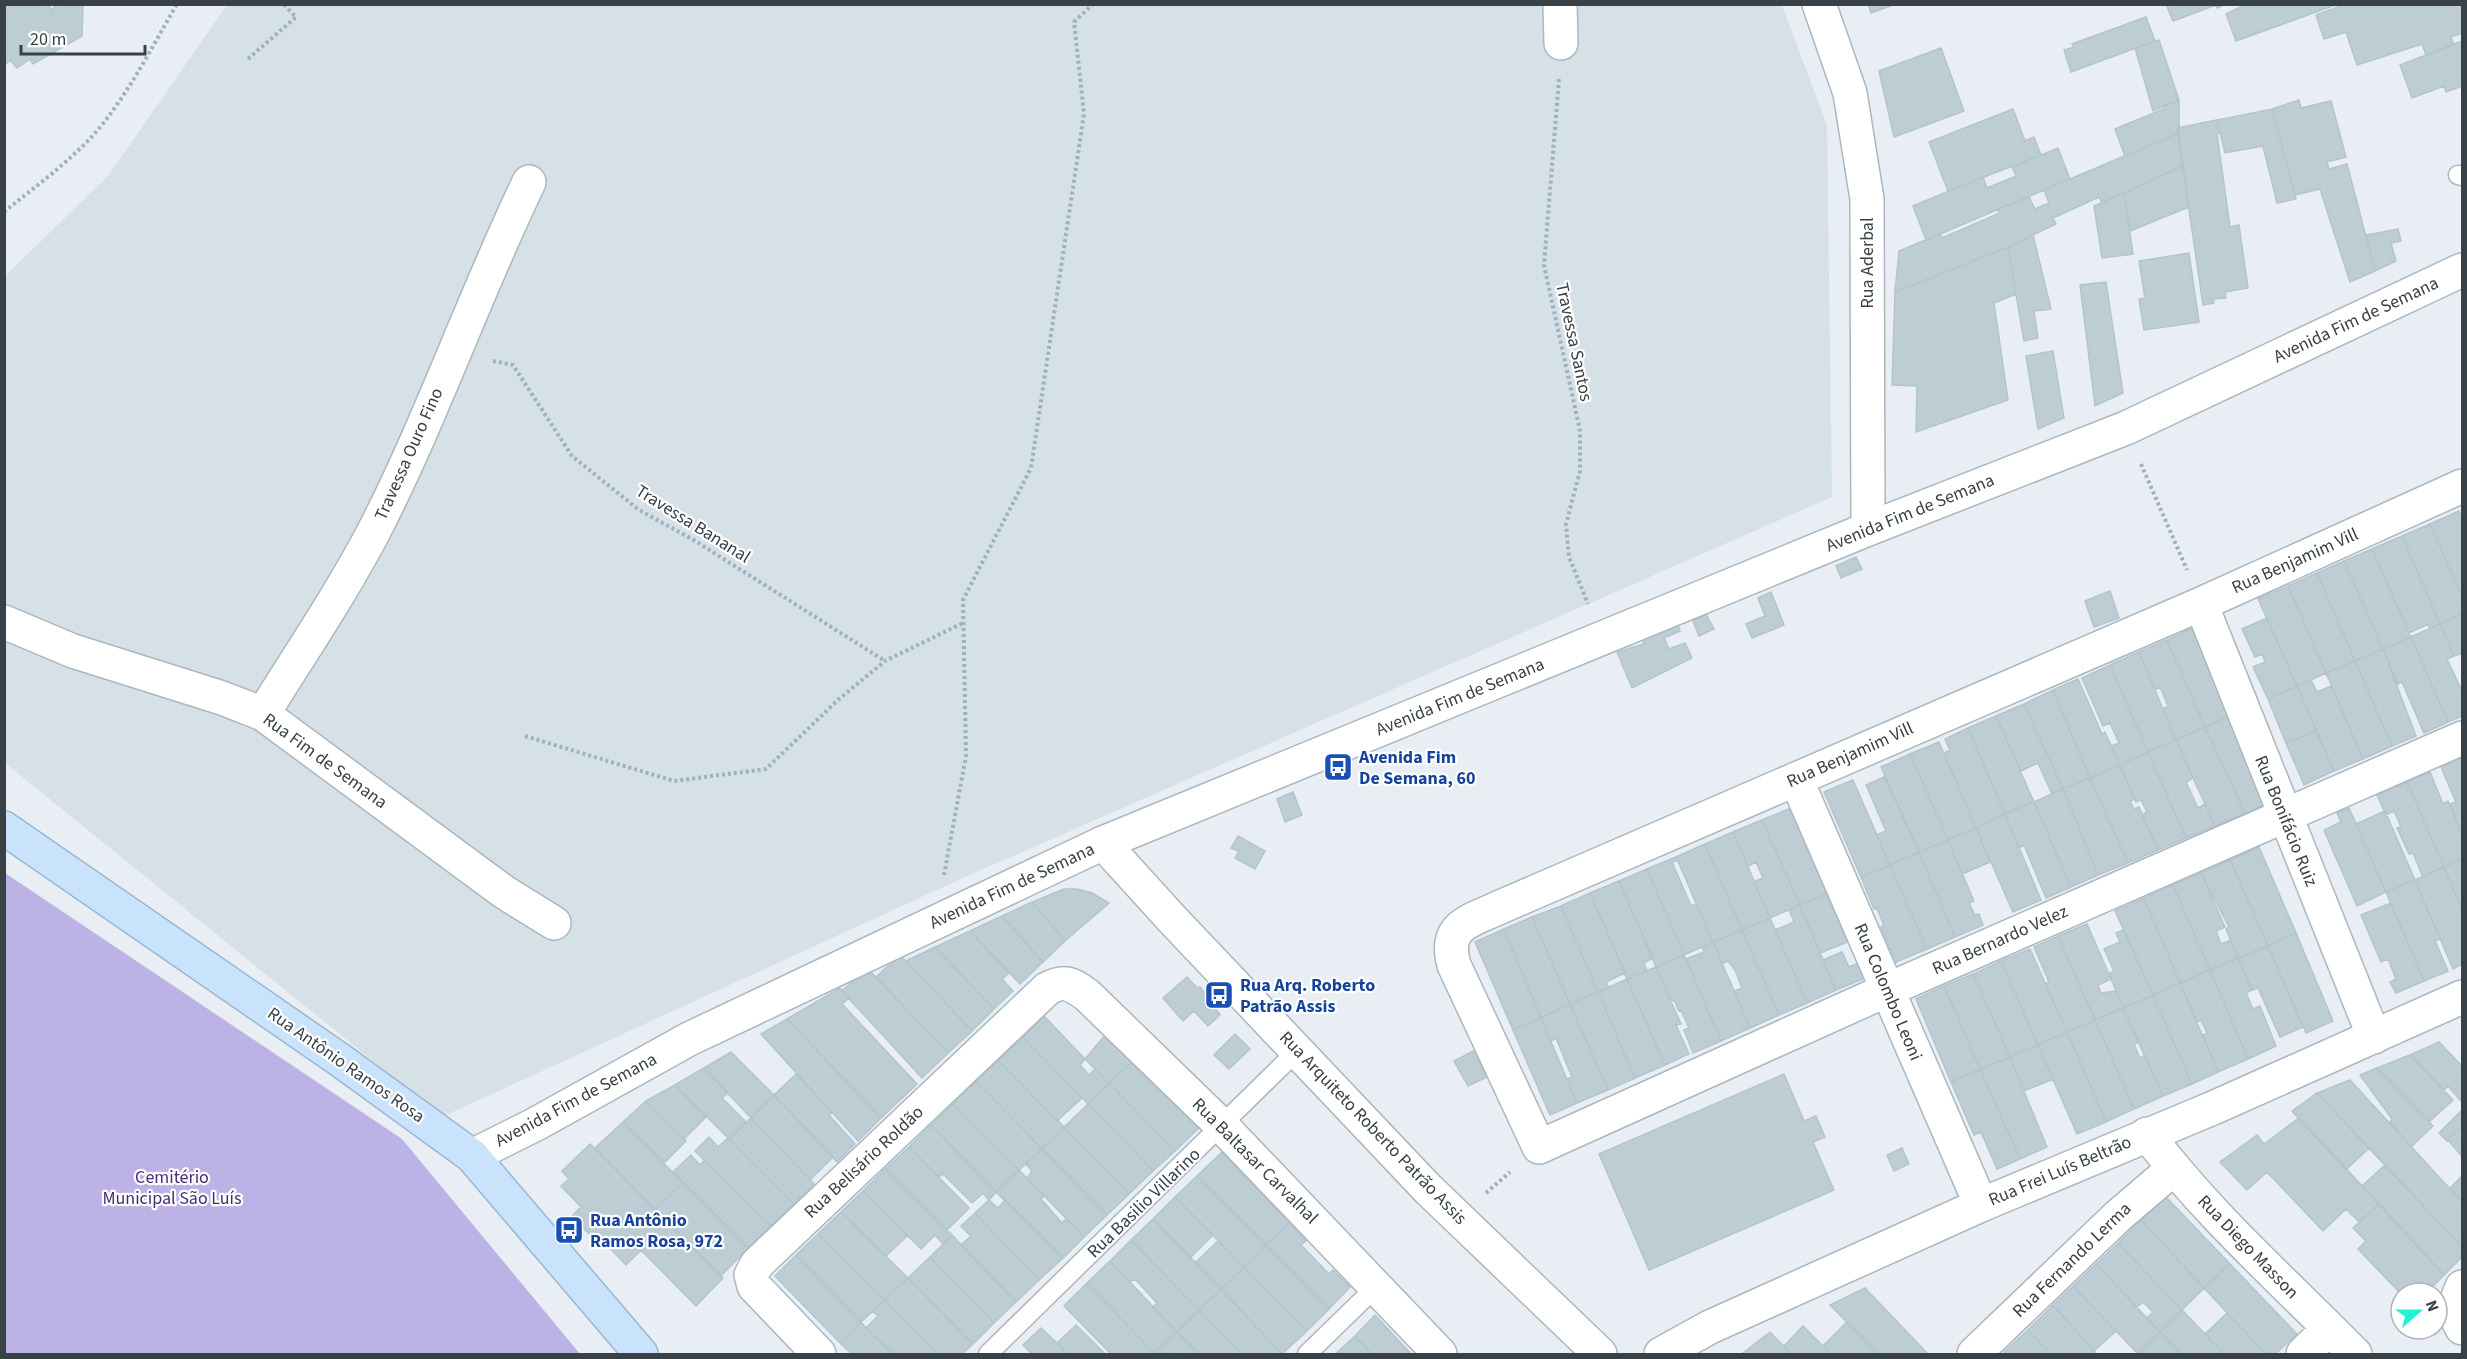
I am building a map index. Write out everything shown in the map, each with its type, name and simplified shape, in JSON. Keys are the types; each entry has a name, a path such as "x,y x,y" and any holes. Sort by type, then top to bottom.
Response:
{"main road":[{"name":"Rua Antônio Ramos Rosa","path":"4,828 330,1053 472,1156 641,1354"}],"street":[{"path":"1560,4 1561,43"},
{"name":"Rua Aderbal","path":"1819,4 1850,93 1867,199 1868,529"},
{"name":"Travessa Ouro Fino","path":"263,714 373,531 529,182"},
{"name":"Avenida Fim de Semana","path":"472,1156 536,1124 689,1039 1103,843 1868,529 2126,428 2463,270"},
{"name":"Rua Benjamim Vill","path":"1539,1147 1454,965 1449,950 1452,934 1462,924 2201,604 2463,486"},
{"name":"Rua Bonifácio Ruiz","path":"2201,604 2374,1037"},
{"name":"Rua Fim de Semana","path":"4,622 74,651 222,698 263,714 504,892 554,923"},
{"name":"Rua Bernardo Velez","path":"1539,1147 1887,990 2463,738"},
{"name":"Rua Colombo Leoni","path":"1796,778 1981,1205"},
{"name":"Rua Arquiteto Roberto Patrão Assis","path":"1103,843 1459,1218 1600,1354"},
{"name":"Rua Baltasar Carvalhal","path":"1060,982 1073,985 1087,995 1223,1127 1440,1354"},
{"name":"Rua Belisário Roldão","path":"819,1354 754,1286 751,1275 757,1264 1047,988 1060,982"},
{"name":"Rua Frei Luís Beltrão","path":"1661,1354 1710,1327 1981,1205 2213,1108 2463,997"},
{"name":"Rua Diego Masson","path":"2147,1134 2174,1169 2240,1241 2355,1354"},
{"name":"Rua Fernando Lerma","path":"1974,1354 2118,1216 2174,1169"},
{"path":"2463,1287 2455,1307 2457,1318 2463,1328"},
{"path":"2303,1354 2329,1328"}],"lane":[{"name":"Rua Basilio Villarino","path":"988,1354 1223,1127 1298,1050"},
{"path":"1307,1354 1377,1286"}],"path":[{"path":"4,212 69,158 101,126 128,87 177,4"},
{"path":"248,59 296,17 283,4"},
{"path":"936,921 966,756 963,600 1031,468 1084,114 1074,22 1093,4"},
{"name":"Travessa Santos","path":"1561,43 1544,265 1580,430 1580,471 1566,524 1569,557 1602,638"},
{"name":"Travessa Bananal","path":"454,353 513,365 572,456 639,510 692,539 885,661"},
{"path":"2126,428 2201,604"},
{"path":"525,736 674,781 766,769 839,699 885,661 963,623"},
{"path":"1459,1218 1539,1147"}],"shaded area":[{"path":"227,5 1782,5 1827,125 1832,497 965,877 442,1117 5,763 5,276 108,176"}],"green space":[{"name":"Cemitério Municipal São Luís","path":"5,873 402,1139 580,1354 5,1354"}],"building":[{"path":"4,4 47,4 52,10 57,4 83,4 82,36 33,64 30,59 17,68 10,60 4,66"},
{"path":"1868,4 1896,4 1871,13"},
{"path":"2166,4 2226,4 2217,8 2216,5 2173,21"},
{"path":"2247,4 2338,4 2236,41 2226,14"},
{"path":"2346,4 2462,4 2462,33 2451,37 2454,45 2426,55 2422,44 2357,65 2346,32 2324,39 2316,15"},
{"path":"2146,17 2155,41 2071,72 2064,50 2074,47 2072,44"},
{"path":"2159,40 2179,100 2153,111 2135,48"},
{"path":"2462,41 2462,86 2446,92 2444,86 2412,98 2400,65"},
{"path":"1941,48 1964,111 1894,137 1879,71"},
{"path":"2179,100 2179,133 2125,156 2115,129 2164,109 2163,106"},
{"path":"2299,100 2301,108 2331,101 2346,157 2327,162 2329,169 2347,164 2375,271 2350,282 2320,189 2295,195 2272,109"},
{"path":"2013,109 2025,141 2034,137 2041,155 1948,191 1929,142"},
{"path":"2272,109 2296,199 2277,203 2263,146 2225,153 2217,120"},
{"path":"2217,120 2230,227 2239,225 2248,288 2225,292 2226,298 2213,299 2214,303 2203,305 2177,128"},
{"path":"2179,133 2183,166 2102,203 2099,197 2053,218 2056,224 2008,247 1895,292 1899,251 1940,234 1942,238 2000,213 1998,209 2029,197 2035,209 2049,203 2044,190"},
{"path":"2058,148 2070,179 1926,240 1913,206 1983,177 1987,188 2016,176 2012,167"},
{"path":"2183,166 2189,207 2130,231 2124,193"},
{"path":"2124,193 2133,254 2102,258 2094,206"},
{"path":"2398,229 2401,241 2391,243 2396,261 2375,271 2366,235"},
{"path":"2033,235 2051,309 2034,311 2038,338 2024,341 2008,247"},
{"path":"2008,247 2016,294 1994,303 2008,400 1916,432 1917,386 1892,385 1895,292"},
{"path":"2189,253 2199,322 2144,330 2139,299 2145,298 2139,261"},
{"path":"2106,282 2123,393 2095,406 2080,285"},
{"path":"2053,351 2064,418 2038,429 2026,356"},
{"path":"2459,511 2462,520 2462,597 2430,524"},
{"path":"2430,524 2462,597 2462,614 2440,624 2402,536"},
{"path":"2402,536 2440,624 2430,628 2428,624 2409,633 2372,549"},
{"path":"2372,549 2411,637 2383,649 2344,561"},
{"path":"1856,557 1862,569 1841,578 1836,566"},
{"path":"2344,561 2383,649 2355,661 2317,573"},
{"path":"2317,573 2355,661 2326,673 2288,586"},
{"path":"2288,586 2326,673 2297,686 2258,599"},
{"path":"2110,591 2119,618 2094,627 2085,601"},
{"path":"1771,592 1784,625 1752,638 1746,624 1765,616 1758,598"},
{"path":"1706,614 1714,629 1699,636 1693,621"},
{"path":"2462,614 2462,653 2454,656 2440,624"},
{"path":"2267,618 2297,686 2268,699 2253,667 2265,662 2262,654 2255,657 2242,629"},
{"path":"2440,624 2454,656 2447,659 2462,691 2462,716 2448,722 2411,637"},
{"path":"1678,625 1680,631 1664,638 1669,649 1685,643 1692,658 1632,688 1617,652 1644,644 1643,640"},
{"path":"2194,627 2232,715 2205,727 2167,640"},
{"path":"2411,637 2448,722 2424,733 2402,682 2398,684 2383,649"},
{"path":"2167,640 2205,727 2176,740 2163,709 2168,706 2160,687 2155,690 2139,652"},
{"path":"2383,649 2416,736 2392,746 2355,661"},
{"path":"2139,652 2176,740 2148,752 2110,665"},
{"path":"2355,661 2392,746 2363,759 2326,673"},
{"path":"2110,665 2148,752 2120,765 2111,746 2119,743 2110,723 2103,726 2082,678"},
{"path":"2078,679 2102,734 2105,732 2120,765 2090,778 2053,690"},
{"path":"2311,680 2317,692 2331,686 2363,759 2334,771 2297,686"},
{"path":"2297,686 2316,731 2286,743 2268,699"},
{"path":"2053,690 2090,778 2063,789 2024,704"},
{"path":"2024,704 2063,789 2052,794 2038,763 2021,771 1996,716"},
{"path":"2232,715 2271,802 2245,813 2205,727"},
{"path":"1996,716 2034,802 2005,814 1968,728"},
{"path":"2205,727 2245,813 2215,826 2176,740"},
{"path":"1968,728 2005,814 1976,828 1944,753 1950,750 1945,739"},
{"path":"2316,731 2334,771 2304,785 2286,743"},
{"path":"2176,740 2193,778 2186,782 2198,808 2205,804 2215,826 2186,838 2148,752"},
{"path":"1939,742 1976,828 1948,840 1910,754"},
{"path":"2148,752 2186,838 2158,850 2142,815 2147,812 2141,800 2136,802 2120,765"},
{"path":"1910,754 1948,840 1919,852 1881,767"},
{"path":"2462,758 2462,834 2450,804 2456,802 2441,767"},
{"path":"2120,765 2135,799 2130,801 2134,809 2139,807 2158,850 2128,863 2090,778"},
{"path":"2430,772 2443,804 2448,801 2462,834 2462,859 2444,867 2407,782"},
{"path":"1884,777 1919,852 1890,865 1877,835 1886,831 1866,785"},
{"path":"2090,778 2128,863 2098,875 2063,789"},
{"path":"1853,780 1890,865 1861,877 1824,792"},
{"path":"2407,782 2444,867 2423,877 2413,853 2409,854 2397,828 2401,827 2394,811 2386,815 2377,795"},
{"path":"2063,789 2098,875 2071,887 2034,802"},
{"path":"1293,792 1302,815 1285,822 1277,799"},
{"path":"2034,802 2071,887 2046,898 2024,845 2019,848 2005,814"},
{"path":"1791,808 1828,893 1800,905 1762,820"},
{"path":"2349,808 2386,892 2357,906 2324,830 2341,822 2337,813"},
{"path":"2385,811 2415,880 2386,892 2356,824"},
{"path":"2005,814 2041,900 2013,912 1976,828"},
{"path":"1762,820 1800,905 1770,918 1754,882 1763,878 1756,862 1748,866 1733,832"},
{"path":"1976,828 1990,862 1962,874 1948,840"},
{"path":"1733,832 1770,918 1742,930 1705,844"},
{"path":"1238,836 1265,851 1255,869 1235,858 1239,851 1231,848"},
{"path":"1948,840 1974,901 1969,903 1975,915 1979,914 1983,925 1955,937 1919,852"},
{"path":"1705,844 1742,930 1713,942 1676,857"},
{"path":"2259,847 2296,933 2268,946 2230,860"},
{"path":"1919,852 1955,937 1927,949 1890,865"},
{"path":"1676,857 1678,860 1672,862 1691,906 1696,904 1713,942 1684,955 1647,869"},
{"path":"2462,859 2462,910 2444,867"},
{"path":"2230,860 2268,946 2238,958 2226,929 2229,927 2201,873"},
{"path":"1890,865 1927,949 1896,962 1881,927 1884,926 1877,908 1874,909 1861,877"},
{"path":"2444,867 2462,910 2462,964 2453,969 2415,880"},
{"path":"1647,869 1684,955 1656,967 1619,881"},
{"path":"2201,873 2225,927 2216,931 2221,944 2231,940 2238,958 2210,970 2173,885"},
{"path":"2415,880 2440,939 2435,941 2448,971 2424,981 2386,892"},
{"path":"1619,881 1653,958 1644,963 1647,971 1627,979 1590,893"},
{"path":"2173,885 2210,970 2180,983 2144,898"},
{"path":"1064,889 1077,889 1092,893 1109,903 1065,941 1032,902"},
{"path":"1590,893 1625,973 1606,982 1609,988 1598,992 1561,906"},
{"path":"1828,893 1850,941 1820,953 1800,905"},
{"path":"2144,898 2180,983 2153,995 2115,911"},
{"path":"1032,902 1065,941 1043,962 1002,916"},
{"path":"2391,903 2424,981 2396,993 2390,982 2396,979 2388,959 2381,962 2361,915"},
{"path":"1800,905 1836,990 1807,1003 1775,930 1794,922 1789,910"},
{"path":"1561,906 1598,992 1570,1004 1532,917"},
{"path":"1002,916 1043,962 1020,984 970,931"},
{"path":"1532,917 1570,1004 1541,1018 1504,929"},
{"path":"1770,918 1807,1003 1779,1015 1742,930"},
{"path":"2087,924 2111,979 2098,985 2101,993 2116,991 2123,1008 2095,1020 2058,936"},
{"path":"1504,929 1541,1018 1513,1030 1475,942"},
{"path":"1742,930 1779,1015 1750,1028 1734,991 1742,988 1735,970 1728,961 1722,964 1713,942"},
{"path":"2124,930 2153,995 2123,1008 2109,974 2114,971 2104,949 2120,942 2116,933"},
{"path":"970,931 1009,973 1002,979 1013,991 994,1009 935,947"},
{"path":"2296,933 2333,1021 2306,1033 2268,946"},
{"path":"2058,936 2095,1020 2067,1032 2045,984 2049,982 2034,947"},
{"path":"1713,942 1750,1028 1721,1041 1686,959 1704,952 1702,947"},
{"path":"2268,946 2303,1027 2280,1037 2258,988 2252,990 2238,958"},
{"path":"935,947 994,1009 972,1031 906,961"},
{"path":"2030,949 2067,1032 2038,1045 2001,961"},
{"path":"1842,952 1849,967 1859,963 1865,978 1836,990 1823,960"},
{"path":"900,955 972,1031 948,1053 876,977"},
{"path":"1684,955 1721,1041 1693,1053 1684,1030 1689,1028 1681,1010 1679,1011 1674,1000 1671,1001 1656,967"},
{"path":"2238,958 2252,990 2246,993 2253,1009 2260,1006 2276,1046 2248,1059 2210,970"},
{"path":"2001,961 2038,1045 2010,1057 1973,974"},
{"path":"1656,967 1681,1024 1676,1025 1689,1054 1665,1065 1627,979"},
{"path":"867,968 948,1053 922,1078 842,991"},
{"path":"2210,970 2248,1059 2218,1072 2203,1035 2207,1033 2201,1020 2197,1022 2180,983"},
{"path":"1973,974 2010,1057 1980,1069 1944,986"},
{"path":"1187,977 1197,988 1200,987 1220,1015 1208,1026 1194,1011 1183,1021 1163,998"},
{"path":"1627,979 1665,1065 1635,1078 1598,992"},
{"path":"2180,983 2218,1072 2192,1084 2153,995"},
{"path":"1944,986 1980,1069 1951,1082 1916,999"},
{"path":"840,988 849,998 842,1004 917,1084 881,1118 787,1019"},
{"path":"1598,992 1635,1078 1608,1090 1570,1004"},
{"path":"2153,995 2192,1084 2163,1096 2123,1008"},
{"path":"1570,1004 1608,1090 1577,1103 1567,1079 1572,1077 1556,1038 1551,1041 1541,1018"},
{"path":"2123,1008 2139,1042 2134,1044 2140,1058 2145,1055 2163,1096 2134,1109 2095,1020"},
{"path":"1044,1016 1085,1059 1080,1065 1089,1075 1095,1069 1109,1083 1088,1104 1023,1037"},
{"path":"1541,1018 1577,1103 1550,1115 1513,1030"},
{"path":"787,1019 881,1118 858,1141 761,1034"},
{"path":"2095,1020 2134,1109 2106,1122 2067,1032"},
{"path":"2067,1032 2106,1122 2077,1134 2038,1045"},
{"path":"1106,1034 1133,1061 1109,1083 1085,1059"},
{"path":"1235,1034 1250,1049 1229,1069 1214,1055"},
{"path":"1023,1037 1082,1098 1057,1121 998,1060"},
{"path":"2439,1042 2462,1066 2462,1102 2448,1086 2444,1090 2410,1055"},
{"path":"2038,1045 2053,1079 2024,1091 2010,1057"},
{"path":"1473,1051 1487,1077 1468,1086 1454,1061"},
{"path":"731,1052 774,1095 751,1118 704,1068"},
{"path":"2410,1055 2453,1100 2429,1122 2377,1068"},
{"path":"2010,1057 2047,1147 2020,1159 1980,1069"},
{"path":"998,1060 1064,1127 1042,1149 976,1081"},
{"path":"1133,1061 1200,1127 1175,1151 1109,1083"},
{"path":"704,1068 728,1093 722,1098 746,1122 729,1139 675,1085"},
{"path":"2377,1068 2433,1126 2411,1147 2390,1122 2392,1119 2360,1075"},
{"path":"1980,1069 2020,1159 1997,1169 1981,1132 1974,1135 1951,1082"},
{"path":"796,1074 832,1113 829,1115 855,1144 837,1162 774,1095"},
{"path":"1784,1074 1804,1121 1816,1116 1825,1137 1813,1142 1834,1190 1649,1270 1599,1154"},
{"path":"2350,1080 2462,1202 2462,1247 2317,1093"},
{"path":"976,1081 1042,1149 1019,1170 953,1104"},
{"path":"1109,1083 1175,1151 1153,1171 1088,1104"},
{"path":"675,1085 706,1117 684,1139 646,1101"},
{"path":"2317,1093 2369,1148 2346,1170 2292,1111"},
{"path":"774,1095 833,1157 810,1180 751,1118"},
{"path":"646,1101 686,1141 664,1163 623,1122"},
{"path":"953,1104 1019,1170 996,1192 931,1125"},
{"path":"1088,1104 1153,1171 1129,1194 1064,1127"},
{"path":"2462,1110 2462,1126 2447,1141 2439,1133"},
{"path":"751,1118 814,1184 794,1204 729,1139"},
{"path":"2299,1118 2379,1204 2359,1222 2346,1209 2323,1231 2267,1172 2247,1190 2220,1162 2257,1135 2264,1144"},
{"path":"623,1122 683,1183 655,1210 595,1148"},
{"path":"931,1125 996,1192 989,1200 983,1193 972,1203 943,1174 939,1177 909,1147"},
{"path":"2462,1126 2462,1156 2448,1140"},
{"path":"1064,1127 1129,1194 1107,1215 1042,1149"},
{"path":"709,1137 718,1147 728,1138 794,1204 771,1226 695,1151"},
{"path":"590,1144 723,1278 696,1306 641,1250 626,1265 594,1231 590,1235 572,1216 581,1207 561,1186 569,1179 562,1171"},
{"path":"909,1147 969,1208 947,1230 885,1169"},
{"path":"1902,1148 1909,1164 1894,1171 1887,1155"},
{"path":"1042,1149 1107,1215 1084,1237 1027,1178 1032,1171 1026,1164"},
{"path":"1222,1152 1289,1223 1266,1245 1197,1176"},
{"path":"691,1155 700,1165 705,1160 771,1226 748,1248 673,1172"},
{"path":"2385,1165 2462,1247 2462,1257 2444,1275 2362,1186"},
{"path":"885,1169 952,1235 943,1244 935,1235 921,1249 863,1191"},
{"path":"1019,1170 1044,1196 1041,1199 1062,1223 1066,1219 1084,1237 1063,1258 996,1192"},
{"path":"1197,1176 1266,1245 1244,1267 1175,1197"},
{"path":"2462,1176 2462,1202 2450,1188"},
{"path":"683,1183 748,1248 721,1276 655,1210"},
{"path":"863,1191 908,1235 886,1256 841,1212"},
{"path":"1175,1197 1213,1235 1190,1258 1153,1219"},
{"path":"2166,1197 2230,1264 2204,1288 2141,1220"},
{"path":"989,1200 998,1208 1005,1200 1063,1258 1039,1280 975,1213"},
{"path":"2379,1204 2444,1275 2438,1281 2389,1281 2358,1249 2366,1241 2353,1228"},
{"path":"841,1212 908,1278 885,1300 818,1234"},
{"path":"975,1213 1039,1280 1016,1302 961,1245 971,1236 961,1226"},
{"path":"1153,1219 1221,1289 1199,1310 1131,1240"},
{"path":"2141,1220 2204,1288 2182,1310 2118,1243"},
{"path":"1289,1223 1306,1241 1301,1245 1329,1274 1333,1270 1350,1287 1329,1309 1266,1245"},
{"path":"818,1234 885,1300 861,1322 796,1255"},
{"path":"952,1235 1016,1302 994,1323 930,1257"},
{"path":"1131,1240 1199,1310 1177,1332 1153,1307 1157,1303 1136,1280 1128,1281 1110,1261"},
{"path":"1218,1241 1244,1267 1221,1289 1195,1263"},
{"path":"2118,1243 2182,1310 2160,1332 2147,1318 2153,1312 2143,1302 2137,1307 2096,1264"},
{"path":"1266,1245 1329,1309 1307,1331 1244,1267"},
{"path":"796,1255 861,1322 840,1343 775,1276"},
{"path":"930,1257 994,1323 973,1344 908,1278"},
{"path":"1110,1261 1177,1332 1154,1353 1087,1283"},
{"path":"2096,1264 2160,1332 2138,1354 2073,1286"},
{"path":"2230,1264 2297,1334 2275,1354 2266,1354 2204,1288"},
{"path":"1244,1267 1307,1331 1282,1354 1221,1289"},
{"path":"908,1278 973,1344 962,1354 937,1354 885,1300"},
{"path":"1087,1283 1153,1354 1111,1354 1064,1306"},
{"path":"2073,1286 2116,1331 2094,1351 2053,1305"},
{"path":"1865,1288 1928,1354 1878,1354 1830,1305"},
{"path":"1221,1289 1282,1354 1242,1354 1199,1310"},
{"path":"885,1300 937,1354 893,1354 866,1328 878,1316 873,1311"},
{"path":"2053,1305 2097,1354 2051,1354 2028,1330"},
{"path":"1199,1310 1242,1354 1199,1354 1177,1332"},
{"path":"2182,1310 2224,1354 2181,1354 2160,1332"},
{"path":"2227,1313 2266,1354 2224,1354 2205,1334"},
{"path":"1375,1315 1411,1354 1372,1354 1355,1336"},
{"path":"861,1322 893,1354 852,1354 840,1343"},
{"path":"1847,1322 1878,1354 1832,1354 1823,1346"},
{"path":"1076,1325 1105,1354 1067,1354 1057,1343"},
{"path":"1803,1326 1832,1354 1791,1354 1784,1346"},
{"path":"1041,1328 1067,1354 1032,1354 1023,1345"},
{"path":"2028,1330 2051,1354 2007,1354 2004,1352"},
{"path":"1177,1332 1199,1354 1154,1353"},
{"path":"1770,1332 1791,1354 1742,1354"},
{"path":"2160,1332 2181,1354 2138,1354"},
{"path":"1355,1336 1372,1354 1335,1354 1344,1346"}],"place":[{"name":"Avenida Fim De Semana, 60","path":"1338,767"},
{"name":"Rua Arq. Roberto Patrão Assis","path":"1219,995"},
{"name":"Rua Antônio Ramos Rosa, 972","path":"569,1230"}]}
